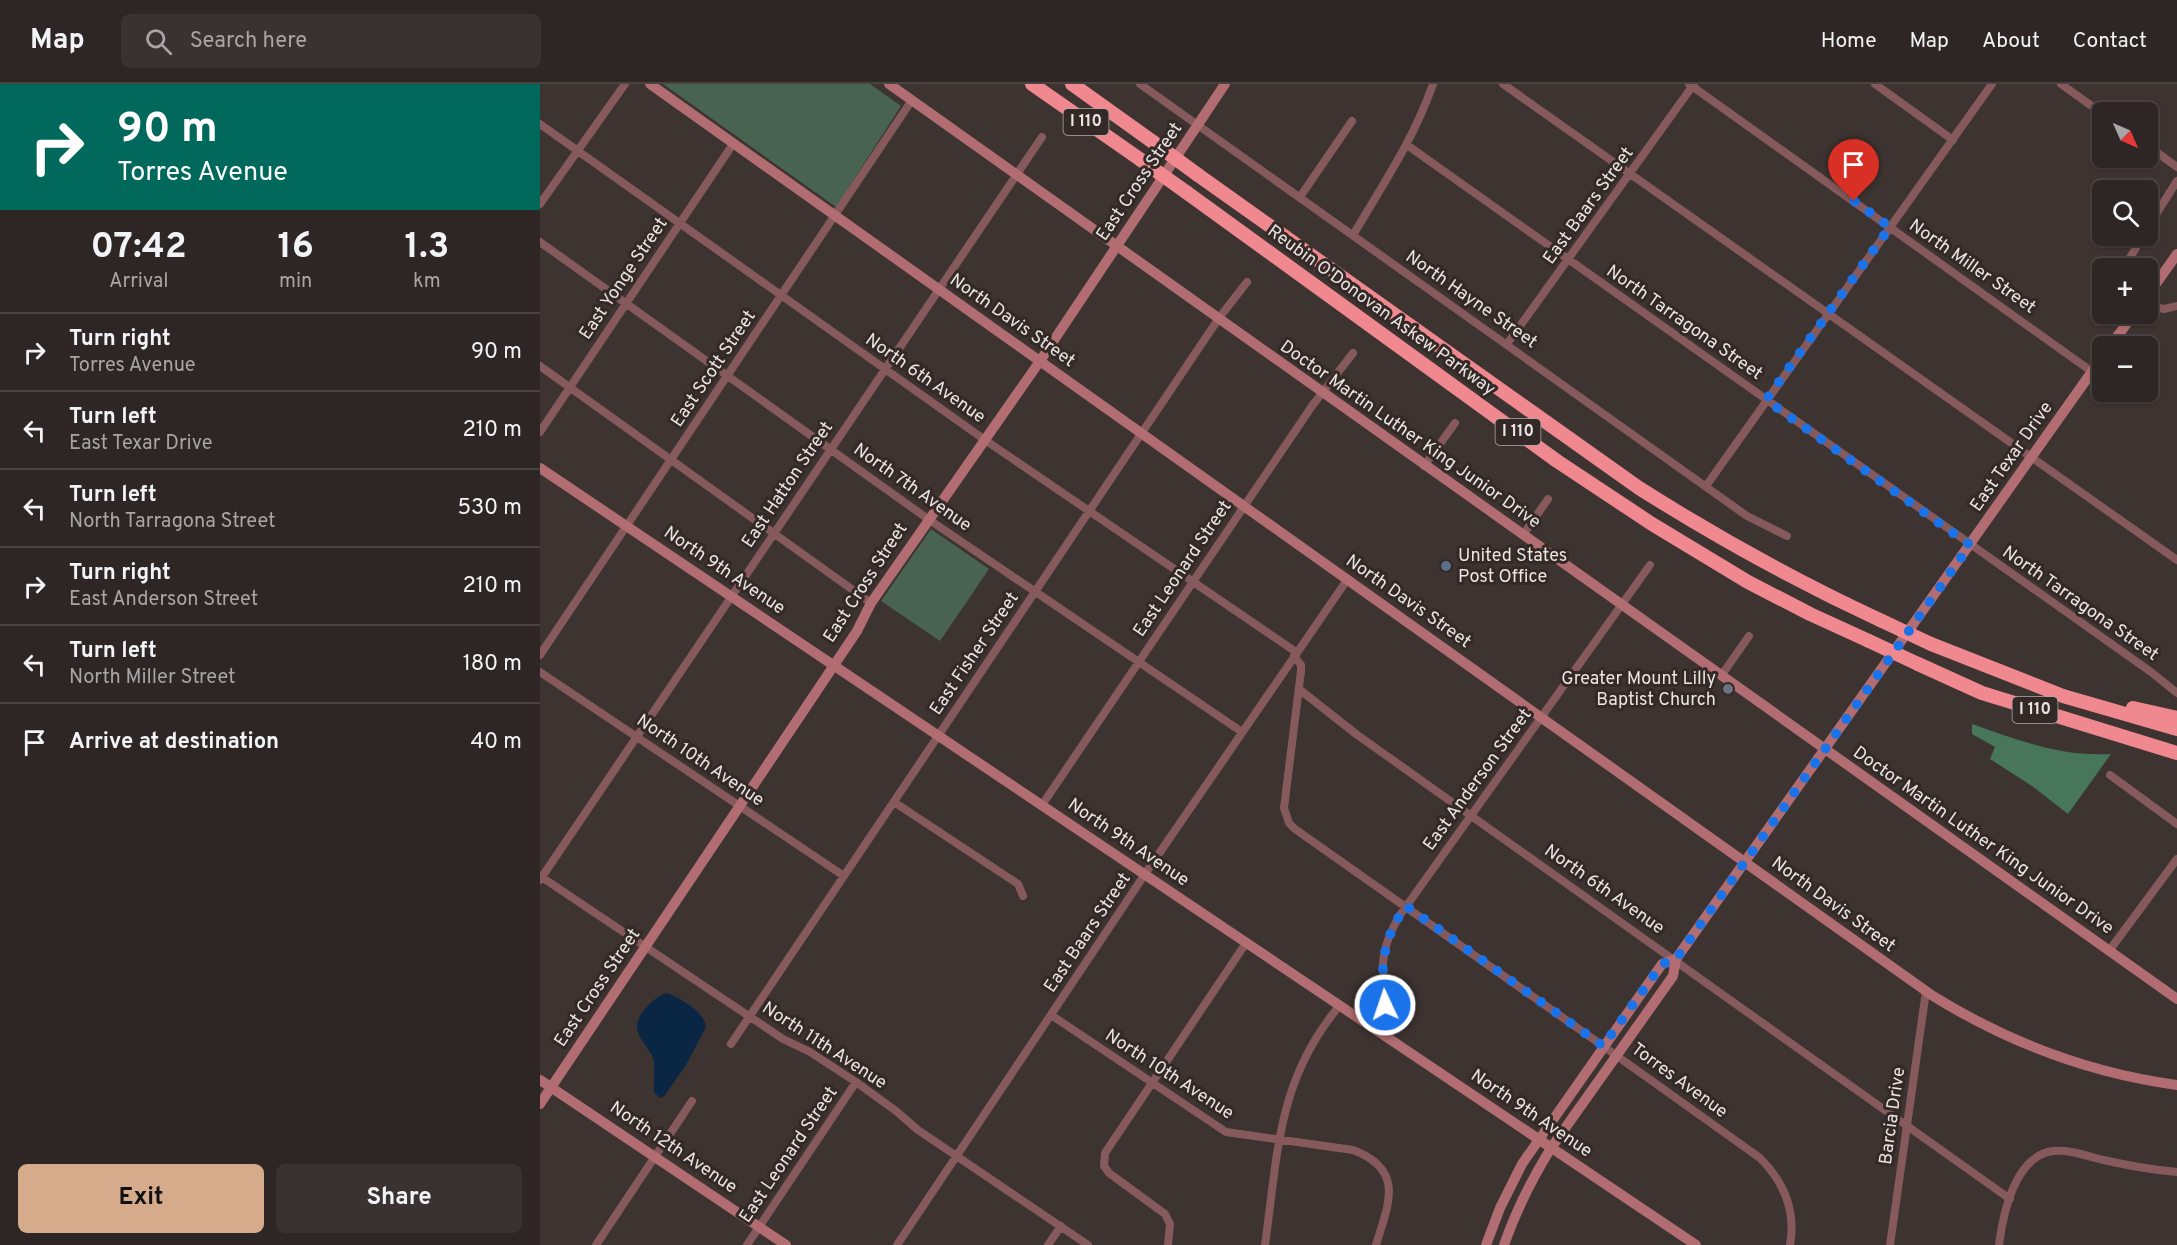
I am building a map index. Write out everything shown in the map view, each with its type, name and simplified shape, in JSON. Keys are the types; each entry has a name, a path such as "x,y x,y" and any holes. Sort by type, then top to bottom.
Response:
{"highway":[{"name":"Reubin O'Donovan Askew Parkway","path":"1032,84 1186,192 1557,461 1642,518 1748,582 1809,614 1982,693 2177,753"},
{"name":"Reubin O'Donovan Askew Parkway","path":"1073,84 1639,488 1695,523 1817,591 1931,644 2063,696 2177,729"},
{"path":"2009,675 2177,718"},
{"path":"2155,747 2177,762"}],"main road":[{"name":"North Davis Street","path":"650,84 1926,991 1988,1028 2046,1054 2114,1074 2177,1085"},
{"name":"Doctor Martin Luther King Junior Drive","path":"889,84 2177,999"},
{"name":"East Cross Street","path":"540,1104 856,631 871,603 1040,361 1225,84"},
{"path":"2158,281 2177,254"},
{"name":"East Texar Drive","path":"1504,1245 1523,1196 1551,1148 1673,976 1676,959 2091,371"},
{"name":"North 9th Avenue","path":"540,468 1696,1245"},
{"name":"East Texar Drive","path":"1486,1245 1508,1190 1538,1138 1662,964 1676,959"},
{"name":"North 12th Avenue","path":"540,1080 786,1245"}],"street":[{"path":"540,204 625,84"},
{"name":"North Hayne Street","path":"1140,84 1748,516 1787,536"},
{"path":"1353,235 1407,145 1433,84"},
{"path":"1503,84 2177,561"},
{"path":"1875,84 1953,140"},
{"path":"1706,486 1992,84"},
{"path":"2061,84 2092,106"},
{"name":"East Baars Street","path":"1507,344 1631,174 1692,85"},
{"name":"North Miller Street","path":"1692,85 2091,371"},
{"name":"East Scott Street","path":"540,655 912,100"},
{"path":"1300,197 1352,120"},
{"name":"North 6th Avenue","path":"540,124 985,440 1194,582 1295,654"},
{"name":"East Hatton Street","path":"541,878 1042,137"},
{"name":"East Yonge Street","path":"540,432 733,144"},
{"name":"North Tarragona Street","path":"1407,145 2151,672 2177,693"},
{"path":"2158,153 2177,167"},
{"path":"2158,211 2177,181"},
{"name":"North 7th Avenue","path":"540,242 928,519 1242,732"},
{"name":"East Fisher Street","path":"730,1044 1219,318 1246,282"},
{"path":"2158,308 2177,306"},
{"name":"East Leonard Street","path":"1042,805 1244,506 1353,353"},
{"path":"540,366 871,603"},
{"path":"1424,466 1455,423"},
{"path":"1523,535 1548,499"},
{"name":"East Anderson Street","path":"1366,1022 1377,1016 1385,1005 1383,964 1395,923 1650,565"},
{"name":"East Baars Street","path":"897,1245 1145,874 1347,579"},
{"path":"1722,676 1749,636"},
{"path":"1295,654 1300,665 1299,689"},
{"name":"North 10th Avenue","path":"540,672 844,876"},
{"name":"North 6th Avenue","path":"1299,689 1356,734 1676,959 2010,1199"},
{"name":"Torres Avenue","path":"1299,689 1284,808 1289,823 1294,829 1760,1158 1778,1179 1788,1202 1791,1227 1790,1245"},
{"path":"2110,776 2177,824"},
{"path":"894,802 1018,884 1023,896"},
{"path":"2109,951 2177,859"},
{"name":"North 11th Avenue","path":"541,878 783,1039 810,1052 896,1111 918,1130 1088,1245"},
{"path":"1168,1245 1170,1224 1166,1214 1106,1170 1103,1159 1246,943"},
{"name":"Barcia Drive","path":"1890,1245 1926,991"},
{"path":"1265,1245 1279,1140 1288,1096 1316,1036 1340,1005"},
{"name":"North 10th Avenue","path":"1051,1015 1226,1132 1353,1150 1362,1154 1377,1165 1387,1180 1390,1197 1376,1245"},
{"name":"East Leonard Street","path":"747,1245 856,1083"},
{"path":"596,1245 692,1101"},
{"path":"1999,1245 2004,1215 2010,1199 2024,1168 2037,1156 2054,1151 2064,1151 2139,1167 2177,1172"},
{"path":"1048,1245 1061,1226"}],"green space":[{"path":"663,84 870,84 901,106 836,207"},
{"path":"931,529 989,569 940,641 881,601"},
{"path":"1972,724 2057,750 2111,754 2068,814 2032,786 1990,759 1995,747 1972,734"}],"water":[{"path":"667,993 697,1011 705,1021 706,1027 686,1065 664,1096 660,1098 654,1092 653,1058 639,1035 637,1023 647,1007"}],"place":[{"name":"United States Post Office","path":"1446,566"},
{"name":"Greater Mount Lilly Baptist Church","path":"1728,689"}],"route":[{"path":"1385,1005 1383,979 1385,952 1389,936 1406,906 1603,1046 1662,964 1676,959 1970,545 1766,400 1890,227 1854,201"}]}
